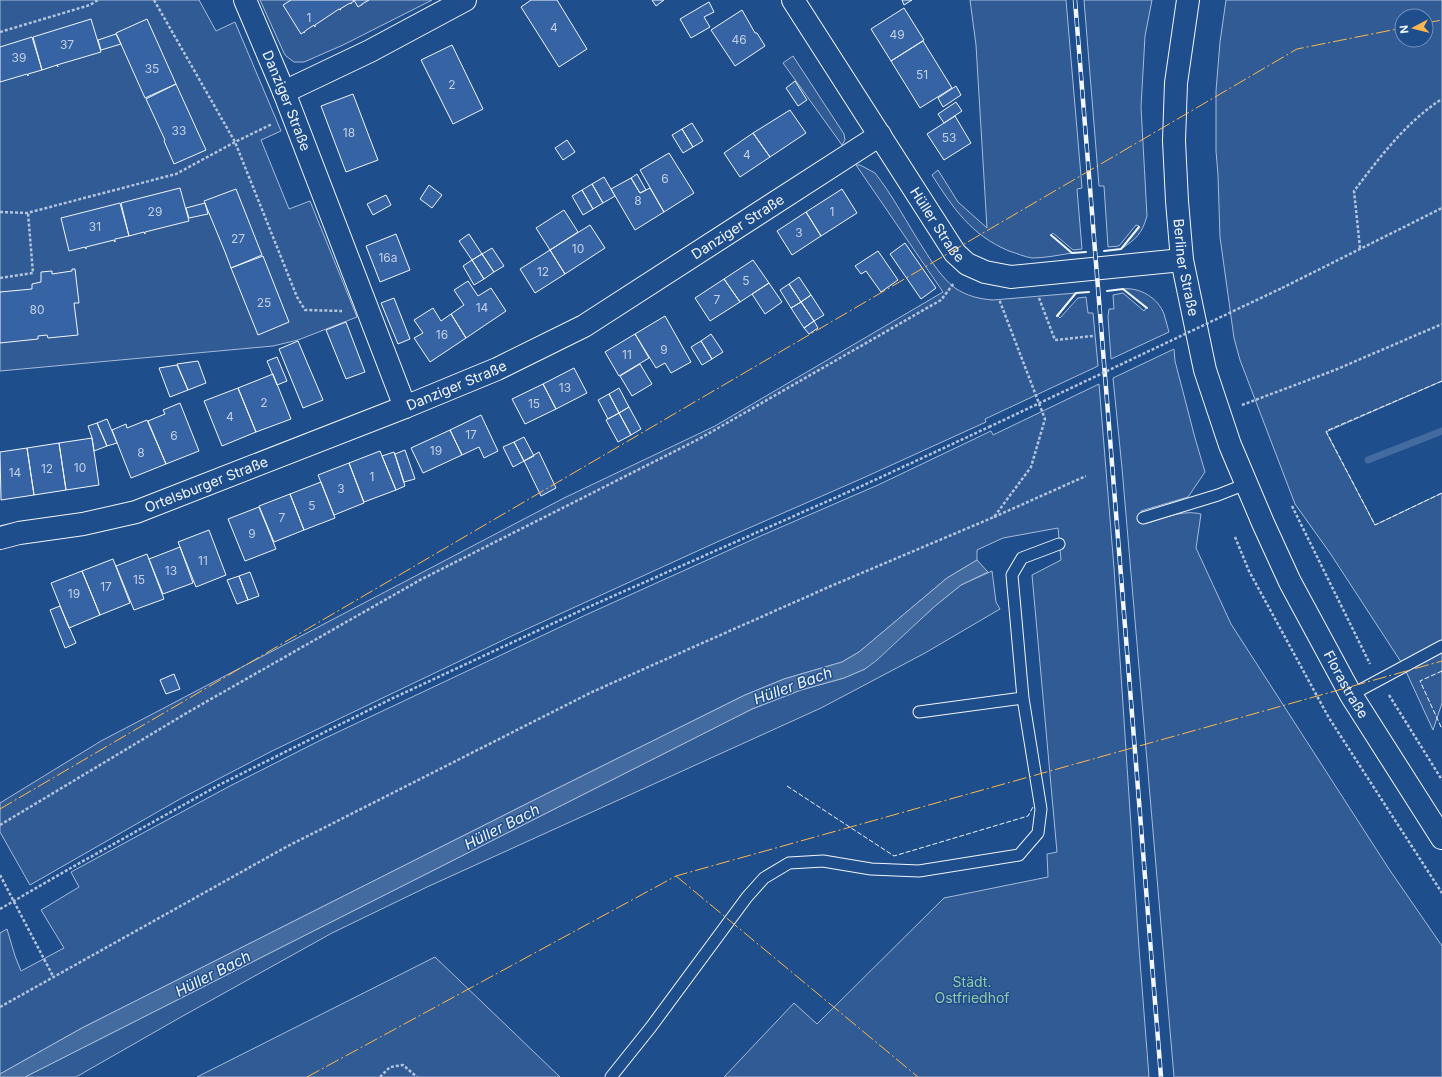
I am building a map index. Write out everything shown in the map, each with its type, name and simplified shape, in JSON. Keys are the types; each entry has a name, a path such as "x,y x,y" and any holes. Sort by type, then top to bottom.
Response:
{"street":[{"name":"Danziger Straße","path":"245,0 293,114 405,407 497,369 584,326 880,135"},
{"path":"284,92 370,51 465,0"},
{"name":"Hüller Straße","path":"793,0 955,253 976,268"},
{"name":"Berliner Straße","path":"1188,0 1176,83 1174,141 1182,260 1205,370 1218,412 1262,523"},
{"path":"976,268 1011,277 1182,260"},
{"name":"Ortelsburger Straße","path":"0,538 18,533 83,524 136,512 405,407"},
{"name":"Florastraße","path":"1262,523 1290,582 1351,695 1442,838"}],"lane":[{"path":"1143,518 1218,495 1246,484"},
{"path":"611,1077 652,1028 747,897 764,878 789,863 823,861 872,869 919,871 1019,855 1038,833 1041,809 1023,698 1012,575 1022,558 1059,544"},
{"path":"1351,695 1442,646"},
{"path":"919,712 1023,698"}],"path":[{"path":"0,32 90,5 98,0"},
{"path":"154,0 235,142 297,297 305,310 348,311 366,306"},
{"path":"1360,248 1354,190 1391,143 1426,109 1442,99"},
{"path":"0,212 28,213 176,174 235,142 293,114"},
{"path":"0,909 69,868 219,785 389,700 584,608 864,485 1282,288 1442,208"},
{"path":"0,278 33,273 28,213"},
{"path":"0,825 190,711 420,580 699,439 941,300 976,268 1001,304 1045,419 1031,467 994,517"},
{"path":"1036,274 1039,301 1055,340 1093,336"},
{"path":"1218,412 1249,404 1335,370 1442,324"},
{"path":"0,1007 286,847 592,692 831,586 994,517 1086,476"},
{"path":"1292,506 1378,680 1442,780"},
{"path":"1235,537 1249,571 1329,718 1442,893"},
{"path":"0,875 54,978"},
{"path":"380,1077 390,1067 403,1065 417,1077"}],"green space":[{"path":"0,0 199,0 216,31 235,22 281,131 261,140 289,209 310,201 357,317 298,340 273,346 0,371"},
{"path":"260,0 432,0 343,45 304,62 294,62 284,53"},
{"path":"970,0 1066,0 1082,188 1077,189 1082,249 1073,250 1053,233 1051,235 1072,253 1032,258 1009,251 973,229 948,199 932,175 938,170 958,202 987,228 976,45"},
{"path":"1084,0 1152,0 1145,36 1141,107 1147,216 1138,236 1121,249 1139,226 1136,225 1119,246 1108,247 1104,186 1099,186"},
{"path":"1226,0 1442,0 1442,381 1326,432 1375,525 1442,493 1442,703 1433,730 1403,665 1330,553 1295,504 1240,360 1234,338 1220,237 1216,151 1216,91 1220,42"},
{"path":"793,56 844,134 845,140 842,145 783,63"},
{"path":"856,165 860,165 875,173 937,269 950,284 960,291 973,297 993,300 1076,293 1058,316 1060,318 1078,298 1086,297 1088,313 1093,313 1098,366 985,419 986,422 717,542 516,634 272,751 180,799 30,885 0,832 0,803 101,741 564,498 715,426 943,292"},
{"path":"1123,289 1142,292 1153,299 1164,314 1169,332 1111,359 1108,317 1109,309 1114,309 1113,295 1123,293 1144,311 1146,308"},
{"path":"1174,349 1175,361 1205,472 1188,497 1141,511 1143,524 1179,514 1201,514 1196,548 1231,624 1389,869 1442,946 1442,1077 1174,1077 1113,378"},
{"name":"Städt. Ostfriedhof","path":"1099,384 1114,568 1149,1077 724,1077 794,1003 817,1024 944,898 1048,877 1047,854 1057,852 1032,575 1061,560 1058,528 1003,538 977,550 977,560 947,578 859,652 842,662 784,679 745,695 82,1028 0,1074 0,933 7,929 21,971 64,948 41,910 79,887 71,872 228,787 319,741 590,613 878,485 991,431 993,435"},
{"path":"992,571 996,602 1000,609 925,653 821,708 427,887 332,933 76,1077 25,1077 752,709 801,690 844,678 865,669 935,606 961,585"},
{"path":"435,957 560,1077 197,1077"}],"water":[{"path":"977,560 988,572 961,585 935,606 877,660 865,669 844,678 801,690 752,709 25,1077 0,1077 0,1074 82,1028 745,695 784,679 842,662 859,652 947,578"}],"building":[{"path":"291,0 354,1 315,25 315,27 314,25 301,34 283,5"},
{"path":"354,0 369,0 358,7"},
{"path":"531,0 557,0 587,49 559,67 521,7"},
{"path":"652,0 664,0 656,6"},
{"path":"902,0 912,0 904,5"},
{"path":"709,2 714,12 704,17 710,27 691,38 680,19"},
{"path":"904,8 924,40 891,61 871,29"},
{"path":"742,10 755,33 757,33 765,46 735,66 711,30"},
{"path":"91,19 101,52 42,70 33,37"},
{"path":"147,19 176,84 145,98 116,33"},
{"path":"116,34 121,44 101,50 98,40"},
{"path":"32,37 42,70 28,74 28,76 27,74 0,82 0,47"},
{"path":"923,41 952,88 920,108 891,61"},
{"path":"452,45 483,109 453,124 421,60"},
{"path":"795,81 807,100 798,106 786,88"},
{"path":"176,84 206,150 174,164 164,141 165,140 146,99"},
{"path":"956,86 961,95 943,107 938,98"},
{"path":"353,94 378,160 346,172 321,106"},
{"path":"956,102 962,111 944,123 938,114"},
{"path":"790,110 806,133 770,157 753,133"},
{"path":"955,116 971,143 944,160 927,134"},
{"path":"692,123 703,141 693,147 682,129"},
{"path":"682,129 693,147 683,153 672,135"},
{"path":"753,133 770,157 740,177 724,153"},
{"path":"567,140 575,152 563,160 555,148"},
{"path":"669,153 694,193 664,212 640,170"},
{"path":"637,174 646,190 640,193 631,178"},
{"path":"604,177 615,196 603,203 592,184"},
{"path":"631,178 640,193 650,188 664,212 635,230 611,189"},
{"path":"592,184 603,203 593,209 582,190"},
{"path":"429,185 442,195 432,208 420,199"},
{"path":"180,188 189,221 145,232 145,234 144,232 129,236 121,203"},
{"path":"236,189 262,255 231,268 204,201"},
{"path":"842,189 857,213 821,236 806,212"},
{"path":"582,190 593,209 583,215 572,196"},
{"path":"386,195 391,205 373,215 367,204"},
{"path":"120,203 129,236 115,239 115,242 114,240 86,247 86,249 85,247 69,251 61,218"},
{"path":"205,203 208,214 189,218 186,208"},
{"path":"564,210 578,232 550,250 536,228"},
{"path":"806,212 821,236 792,255 777,231"},
{"path":"590,225 605,248 565,274 550,250"},
{"path":"396,234 410,270 380,282 366,246"},
{"path":"469,234 482,254 472,260 459,241"},
{"path":"905,243 936,288 921,299 890,254"},
{"path":"492,248 504,266 494,272 482,254"},
{"path":"550,250 565,274 535,293 520,269"},
{"path":"878,251 898,280 881,292 866,271 861,274 855,266"},
{"path":"482,254 494,272 484,279 472,260"},
{"path":"263,256 289,322 258,335 231,268"},
{"path":"472,260 484,279 474,285 463,266"},
{"path":"753,260 769,283 740,302 724,279"},
{"path":"72,269 75,269 79,303 74,303 78,335 48,338 47,335 38,336 38,339 0,343 0,292 32,289 32,284 41,282 41,272 52,271 52,274 72,271"},
{"path":"799,277 811,295 801,302 789,284"},
{"path":"724,279 740,302 710,321 695,298"},
{"path":"468,281 478,296 491,288 506,311 466,338 451,314 464,305 454,290"},
{"path":"769,283 782,302 765,314 752,294"},
{"path":"789,284 801,302 791,308 780,290"},
{"path":"811,295 824,315 814,321 801,302"},
{"path":"394,298 410,339 398,344 381,303"},
{"path":"801,302 814,321 804,328 791,308"},
{"path":"433,308 441,321 451,314 466,338 430,362 414,338 423,333 414,320"},
{"path":"665,316 691,362 671,373 665,363 656,368 635,334"},
{"path":"814,321 818,328 809,334 804,328"},
{"path":"346,322 365,372 346,379 326,330"},
{"path":"635,334 649,358 619,376 605,352"},
{"path":"711,334 723,352 712,359 701,341"},
{"path":"298,341 323,400 303,408 279,349"},
{"path":"701,341 712,359 702,365 691,347"},
{"path":"277,357 287,381 277,385 267,361"},
{"path":"198,361 206,383 188,390 177,364"},
{"path":"640,364 652,384 632,396 620,376"},
{"path":"177,365 188,390 170,397 159,368"},
{"path":"574,368 587,393 556,409 543,384"},
{"path":"273,374 291,419 256,432 238,388"},
{"path":"543,384 556,409 525,424 512,399"},
{"path":"238,388 256,432 222,446 204,401"},
{"path":"619,388 629,407 619,413 609,394"},
{"path":"609,394 619,413 608,419 598,400"},
{"path":"180,403 199,451 166,464 148,421 165,414 163,410"},
{"path":"629,407 641,429 631,435 619,413"},
{"path":"619,413 631,435 618,442 606,420"},
{"path":"481,415 498,451 484,458 479,447 462,455 450,430"},
{"path":"107,419 117,443 107,446 97,423"},
{"path":"147,420 166,464 131,478 112,430 126,424 127,428"},
{"path":"97,423 107,446 94,451 88,426"},
{"path":"450,430 462,455 423,473 411,448"},
{"path":"524,437 534,456 524,461 514,442"},
{"path":"92,438 99,485 66,490 59,443"},
{"path":"514,442 524,461 513,467 503,447"},
{"path":"59,443 66,490 34,495 27,448"},
{"path":"27,448 34,495 1,500 0,452"},
{"path":"405,450 415,479 404,482 395,454"},
{"path":"380,451 396,490 364,502 349,463"},
{"path":"394,452 405,486 396,490 382,456"},
{"path":"539,452 556,488 541,496 524,461"},
{"path":"349,463 364,503 334,515 318,475"},
{"path":"321,482 335,518 304,530 290,494"},
{"path":"290,494 304,530 274,542 259,506"},
{"path":"259,507 276,549 245,561 228,519"},
{"path":"209,530 226,575 196,587 178,542"},
{"path":"180,547 193,583 163,594 149,559"},
{"path":"147,554 164,599 134,610 116,566"},
{"path":"113,559 130,603 100,615 82,571"},
{"path":"82,571 100,615 69,628 51,583"},
{"path":"250,572 259,596 248,600 239,576"},
{"path":"239,576 248,600 237,604 227,580"},
{"path":"60,606 76,643 65,648 50,610"},
{"path":"174,674 180,689 166,694 160,680"}],"waterway":[{"name":"Hüller Bach","path":"1368,460 1442,431"}],"railway":[{"path":"1075,0 1161,1077"}],"fence":[{"path":"1442,381 1326,431 1375,525 1442,493"},
{"path":"1442,671 1420,681 1442,729"},
{"path":"787,786 894,856 1028,816 1033,807"}],"wall":[{"path":"1104,251 1121,249 1139,227"},
{"path":"1051,235 1072,253 1086,252"},
{"path":"1107,291 1123,289 1147,308"},
{"path":"1057,316 1076,293 1089,292"}],"power":[{"path":"1434,22 1442,20"},
{"path":"0,809 1297,49 1394,30"},
{"path":"307,1077 676,876 1442,661"},
{"path":"676,876 918,1077"}]}
